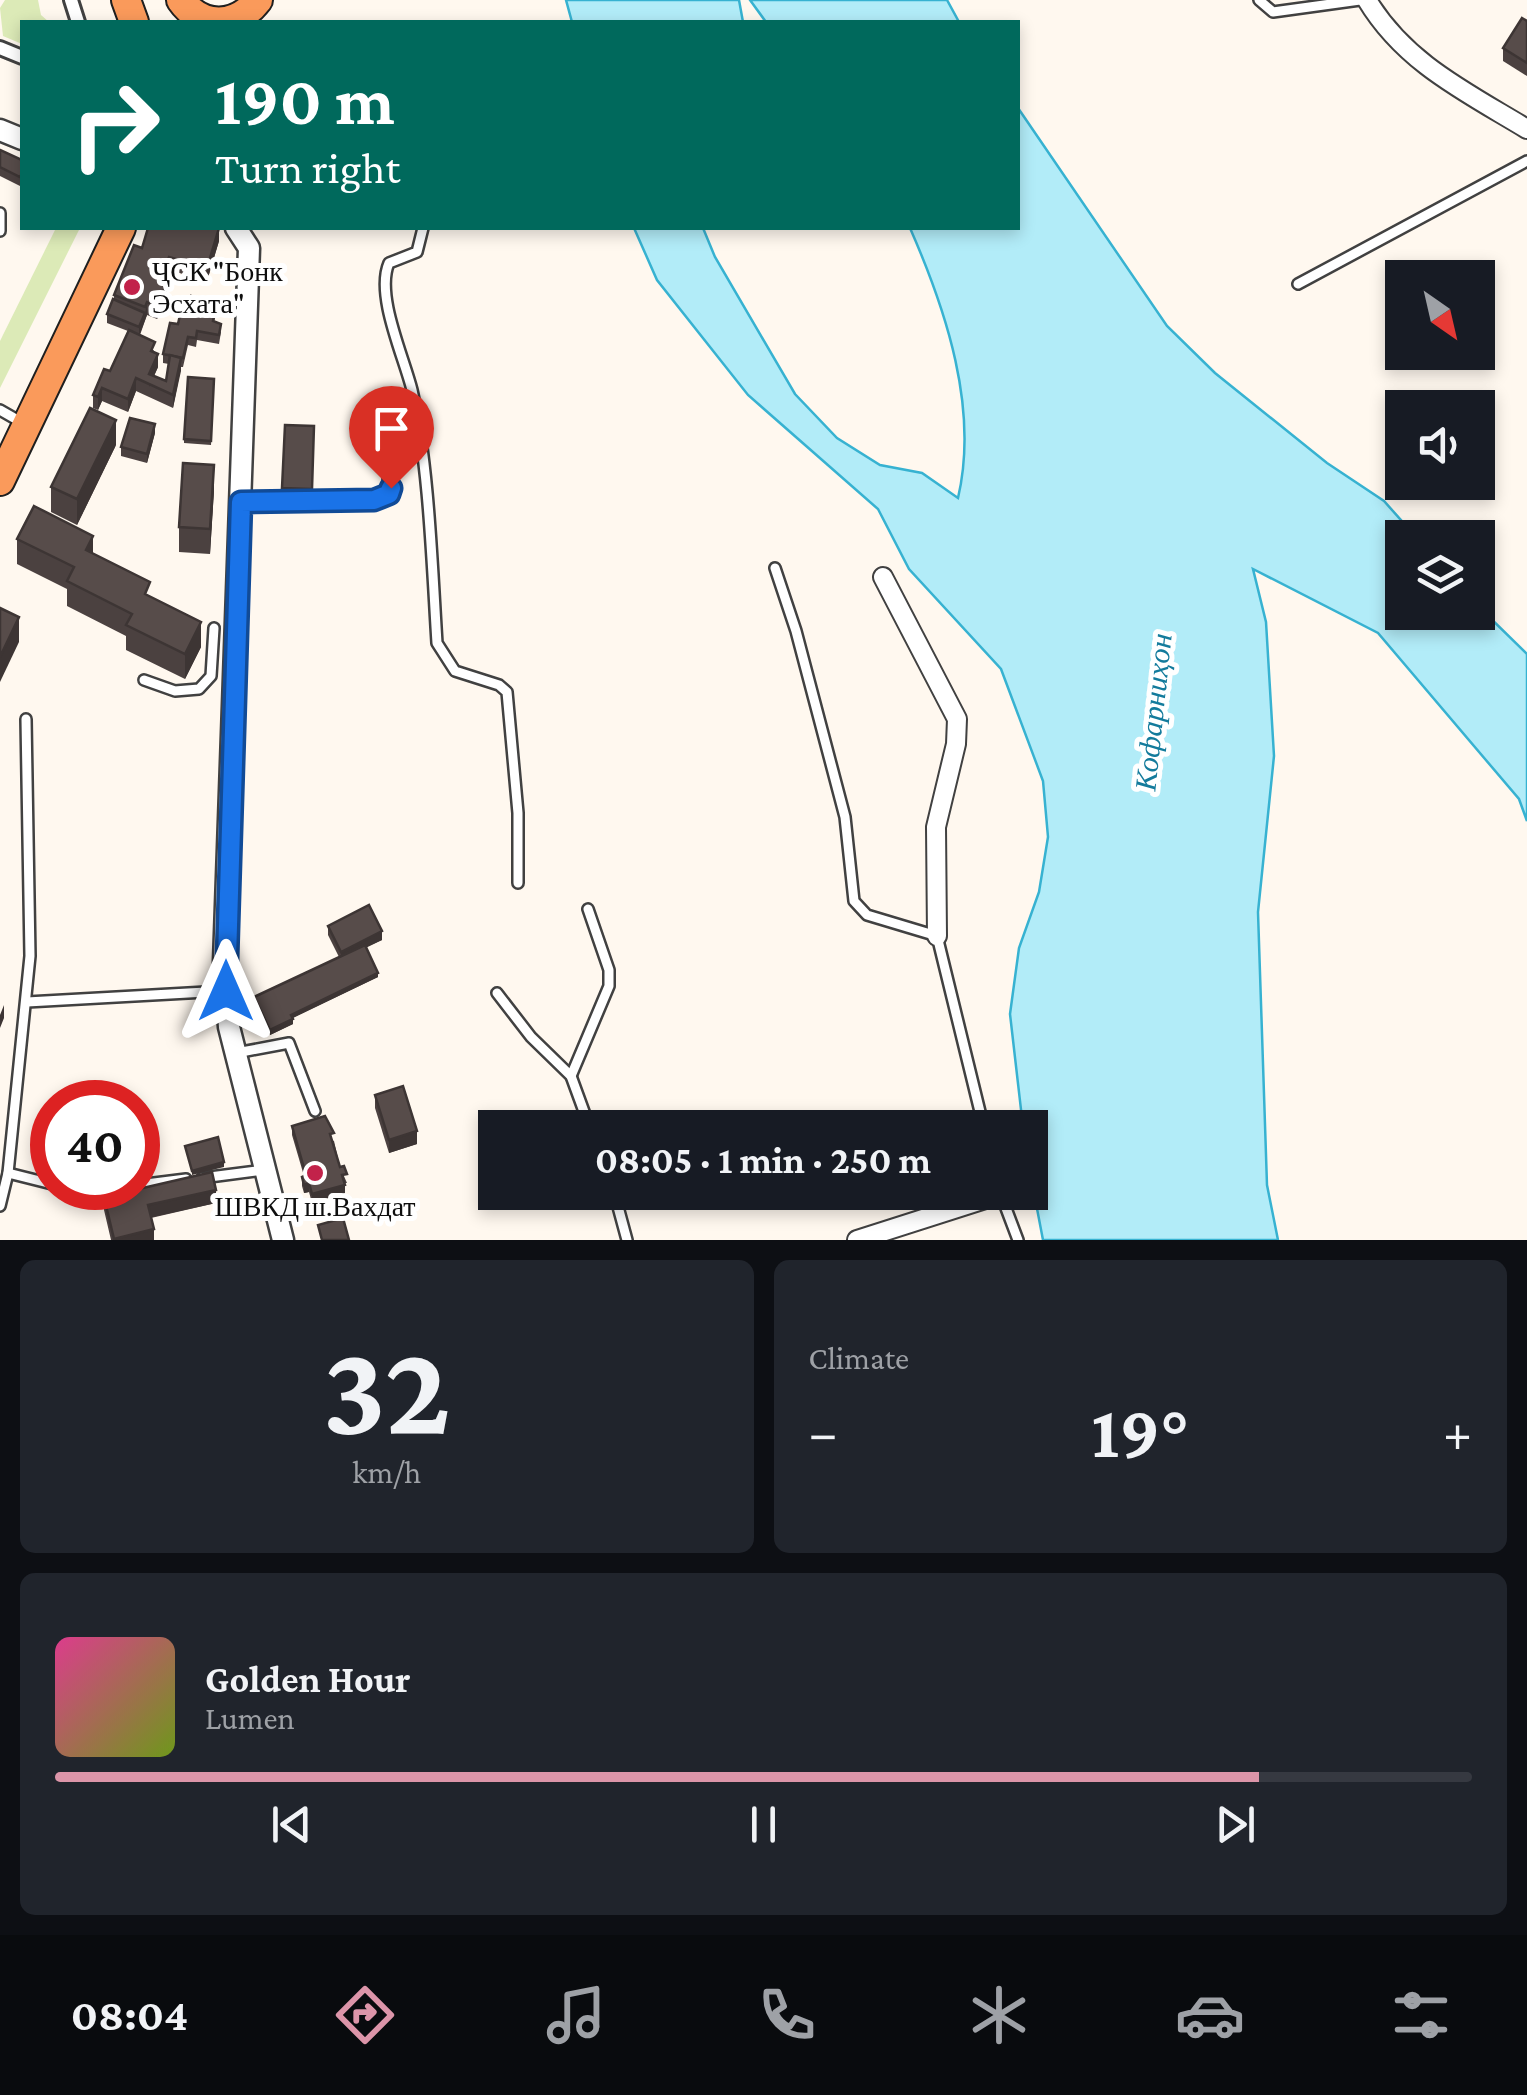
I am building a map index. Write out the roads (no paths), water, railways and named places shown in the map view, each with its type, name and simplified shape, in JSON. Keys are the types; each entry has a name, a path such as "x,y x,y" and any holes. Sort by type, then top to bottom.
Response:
{"highway":[{"path":"181,0 200,18 212,20"},
{"path":"231,20 243,16 258,0"},
{"path":"0,447 7,414 103,230"},
{"path":"0,481 119,230"}],"street":[{"path":"1363,0 1386,32 1421,64 1527,129"},
{"path":"237,230 248,248 226,991 236,1053 283,1240"},
{"path":"882,577 957,719 956,744 936,828 937,936"},
{"path":"857,1240 949,1210"}],"lane":[{"path":"1259,0 1273,12 1285,12 1363,0"},
{"path":"1298,284 1527,161"},
{"path":"0,213 0,231"},
{"path":"422,230 417,252 389,263 384,274 394,331 412,391 437,643 455,671 507,692 518,812 518,882"},
{"path":"241,502 374,500 389,494 385,421"},
{"path":"775,568 810,680 845,818 854,901 867,916 937,936 980,1110"},
{"path":"144,680 175,691 200,690 211,676 214,628"},
{"path":"0,1206 8,1173 27,1002 31,865 26,718"},
{"path":"571,1076 608,986 609,970 588,909"},
{"path":"27,1002 226,991"},
{"path":"497,993 552,1060 571,1076 583,1110"},
{"path":"236,1053 289,1043 315,1111"},
{"path":"160,1182 264,1170"},
{"path":"8,1173 30,1178"},
{"path":"619,1210 627,1240"},
{"path":"1007,1210 1018,1240"}],"water":[{"path":"566,0 739,0 743,20 571,20"},
{"path":"750,0 947,0 958,20 765,20"},
{"name":"Кофарниҳон","path":"1020,111 1167,326 1215,373 1327,463 1384,501 1401,520 1385,520 1385,630 1495,630 1495,623 1527,654 1527,821 1519,799 1378,633 1253,569 1266,622 1274,756 1258,912 1267,1185 1278,1240 1043,1240 1037,1210 1048,1210 1048,1110 1021,1110 1010,1014 1019,948 1039,892 1048,837 1043,781 1001,669 909,569 878,509 748,395 657,280 635,230 704,230 715,257 795,394 837,438 880,465 922,473 958,498 963,464 962,395 947,326 911,230 1020,230"}],"place":[{"name":"ҶСК \"Бонк Эсхата\"","path":"132,287"},
{"name":"ШВКД ш.Вахдат","path":"315,1173"}]}
